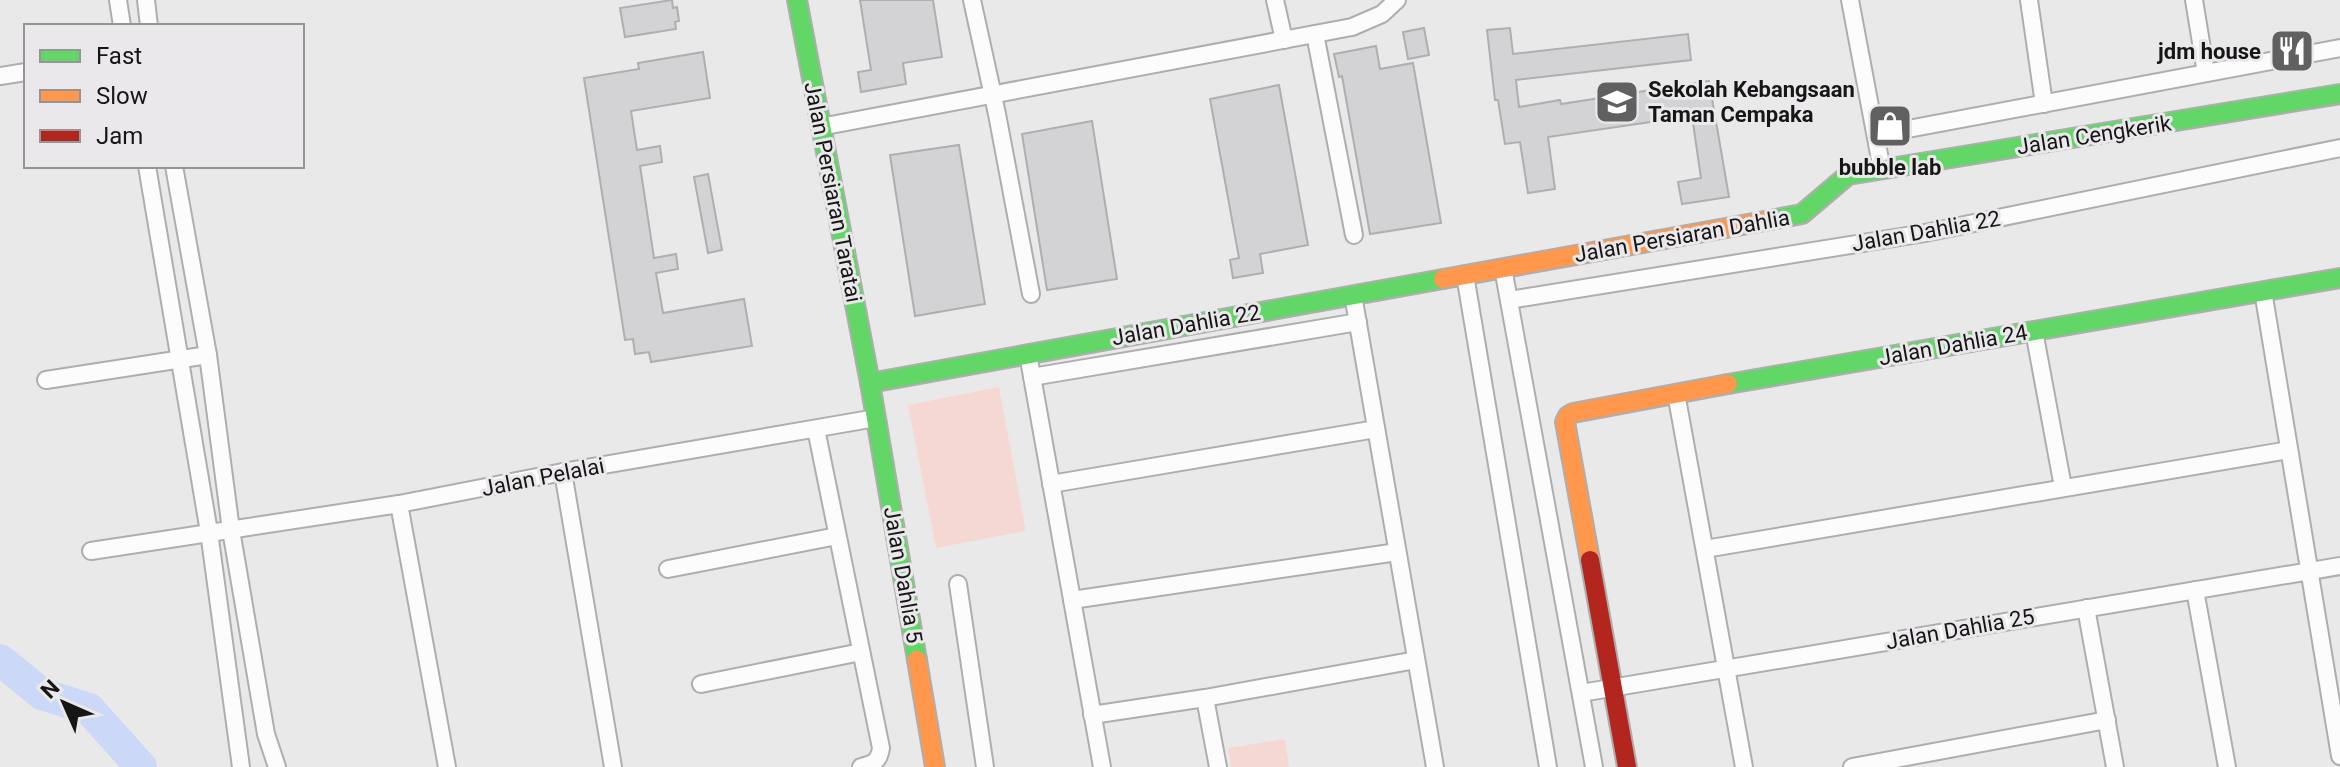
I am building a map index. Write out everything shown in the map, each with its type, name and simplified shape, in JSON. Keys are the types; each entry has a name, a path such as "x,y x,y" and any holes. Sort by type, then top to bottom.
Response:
{"street":[{"path":"118,0 122,24"},
{"path":"146,0 149,24"},
{"name":"Jalan Persiaran Taratai","path":"797,0 870,383"},
{"path":"972,0 1031,294"},
{"path":"1275,0 1284,40"},
{"path":"820,127 1352,27 1382,14 1397,0"},
{"path":"1850,0 1882,170"},
{"path":"2029,0 2044,104"},
{"path":"2194,0 2206,73"},
{"path":"1315,34 1354,235"},
{"path":"1876,135 2340,48"},
{"path":"0,76 24,72"},
{"name":"Jalan Cengkerik","path":"1848,175 2340,94"},
{"name":"Jalan Dahlia 22","path":"1509,300 1925,233 2340,148"},
{"path":"147,168 209,532 241,767"},
{"path":"174,168 208,355 231,530 266,734 277,767"},
{"name":"Jalan Persiaran Dahlia","path":"1503,268 1802,214 1848,175"},
{"path":"1503,268 1594,767"},
{"name":"Jalan Dahlia 22","path":"870,383 1503,268"},
{"path":"1465,275 1548,767"},
{"name":"Jalan Dahlia 24","path":"1613,687 1565,422 1573,413 2340,278"},
{"path":"2263,291 2340,756"},
{"path":"1353,295 1435,767"},
{"path":"1032,377 1358,322"},
{"path":"2034,331 2063,487"},
{"path":"1028,354 1102,767"},
{"path":"46,380 208,355"},
{"name":"Jalan Dahlia 5","path":"870,383 935,767"},
{"path":"1676,393 1744,767"},
{"name":"Jalan Pelalai","path":"91,551 399,504 876,418"},
{"path":"816,429 881,748 873,764 861,767"},
{"path":"1051,484 1376,429"},
{"path":"1705,549 2289,450"},
{"path":"563,472 613,767"},
{"path":"399,504 447,767"},
{"path":"668,569 837,536"},
{"path":"1072,600 1397,552"},
{"name":"Jalan Dahlia 25","path":"1581,693 2340,566"},
{"path":"958,584 985,767"},
{"path":"2195,590 2227,767"},
{"path":"2086,608 2115,767"},
{"path":"701,684 861,652"},
{"path":"1092,715 1416,660"},
{"path":"1613,687 1627,767"},
{"path":"1205,698 1218,767"},
{"path":"1852,767 2107,720"}],"shaded area":[{"path":"999,387 1026,531 936,548 908,405"},
{"path":"1285,739 1289,767 1231,767 1228,748"}],"building":[{"path":"672,0 673,8 677,7 679,21 675,22 676,29 625,37 620,8"},
{"path":"860,0 933,0 942,57 903,63 906,84 861,92 858,72 871,70"},
{"path":"1424,28 1429,55 1408,59 1403,32"},
{"path":"1510,28 1513,54 1688,34 1691,60 1516,80 1519,107 1560,100 1561,104 1709,81 1729,197 1682,204 1678,182 1701,178 1692,116 1548,137 1555,189 1528,193 1520,142 1505,144 1498,100 1495,100 1487,30"},
{"path":"1376,46 1380,69 1413,63 1441,223 1370,234 1342,76 1339,77 1334,54"},
{"path":"703,52 710,98 631,111 637,150 660,146 662,162 640,166 654,258 676,254 678,269 656,273 663,313 744,299 752,346 651,362 649,352 635,354 633,339 625,340 584,78 639,69 638,63"},
{"path":"1279,85 1308,245 1260,254 1263,273 1233,278 1230,260 1239,258 1210,99"},
{"path":"1092,121 1117,279 1047,290 1022,134"},
{"path":"959,145 985,304 915,316 890,155"},
{"path":"708,174 722,250 708,253 694,177"}],"waterway":[{"path":"0,660 42,694 89,709 141,767"}],"traffic: fast":[{"path":"797,0 870,383 917,660"},
{"path":"1770,220 1802,214 1848,175 2340,94"},
{"path":"1728,384 2340,278"},
{"path":"870,383 1443,279"}],"traffic: slow":[{"path":"1443,279 1770,220"},
{"path":"1590,560 1565,422 1568,416 1728,384"},
{"path":"917,660 935,767"}],"traffic: jam":[{"path":"1590,560 1627,767"}],"place":[{"name":"jdm house","path":"2292,51"},
{"name":"Sekolah Kebangsaan Taman Cempaka","path":"1617,102"},
{"name":"bubble lab","path":"1890,126"}]}
